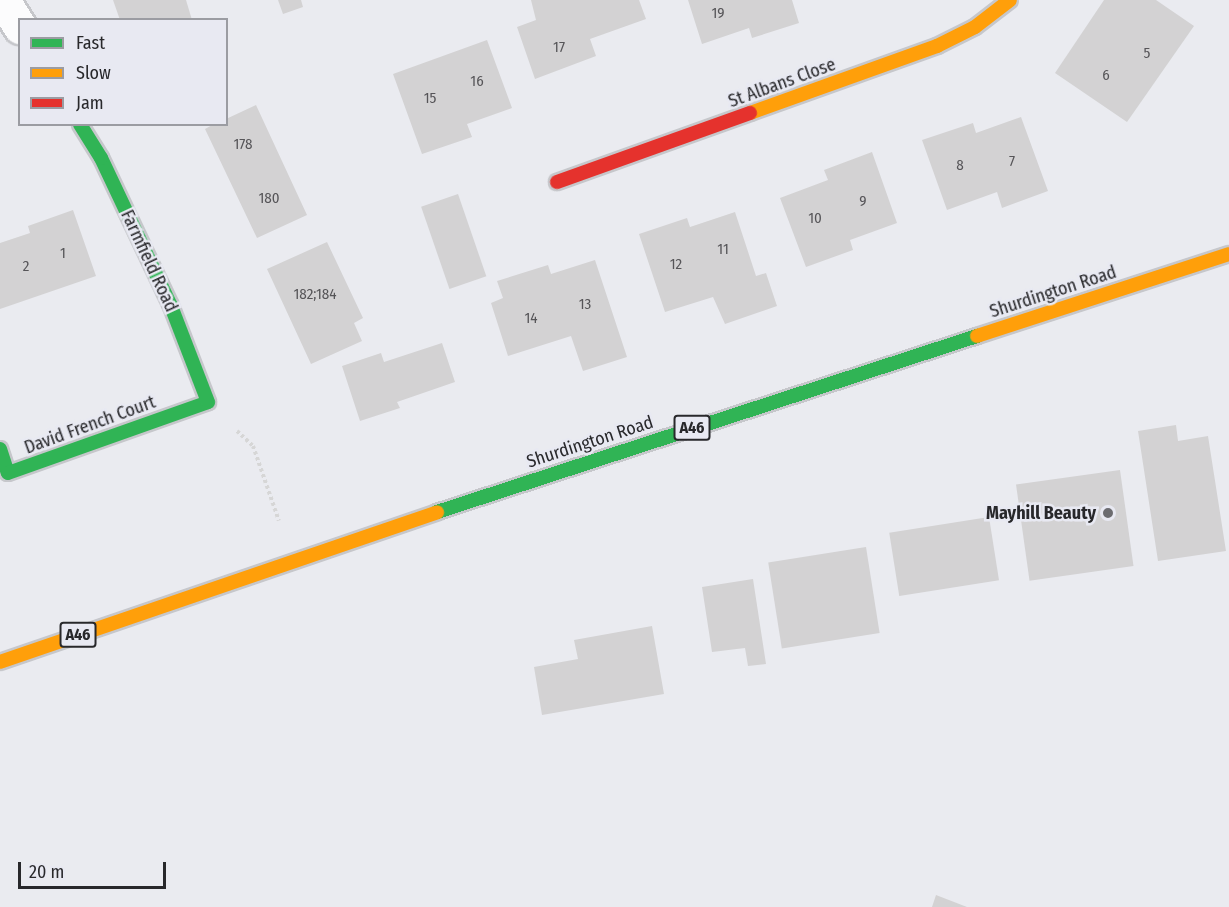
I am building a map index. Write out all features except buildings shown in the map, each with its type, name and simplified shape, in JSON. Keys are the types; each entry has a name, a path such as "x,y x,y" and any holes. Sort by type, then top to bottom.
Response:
{"main road":[{"name":"St Albans Close","path":"557,182 937,46 975,27 1010,0"},
{"name":"Farmfield Road","path":"81,126 101,158 171,306 208,402"},
{"name":"Shurdington Road","path":"0,662 464,502 1229,254"},
{"name":"David French Court","path":"0,449 8,473 208,402"}],"street":[{"path":"3,0 18,24"}],"path":[{"path":"208,402 253,446 293,561"}],"traffic: fast":[{"path":"0,449 8,473 208,402 171,306 101,158 81,126"},
{"path":"437,512 977,336"}],"traffic: slow":[{"path":"750,113 937,46 975,27 1010,0"},
{"path":"977,336 1229,254"},
{"path":"0,662 437,512"}],"traffic: jam":[{"path":"557,182 750,113"}],"place":[{"name":"Mayhill Beauty","path":"1108,513"}]}
